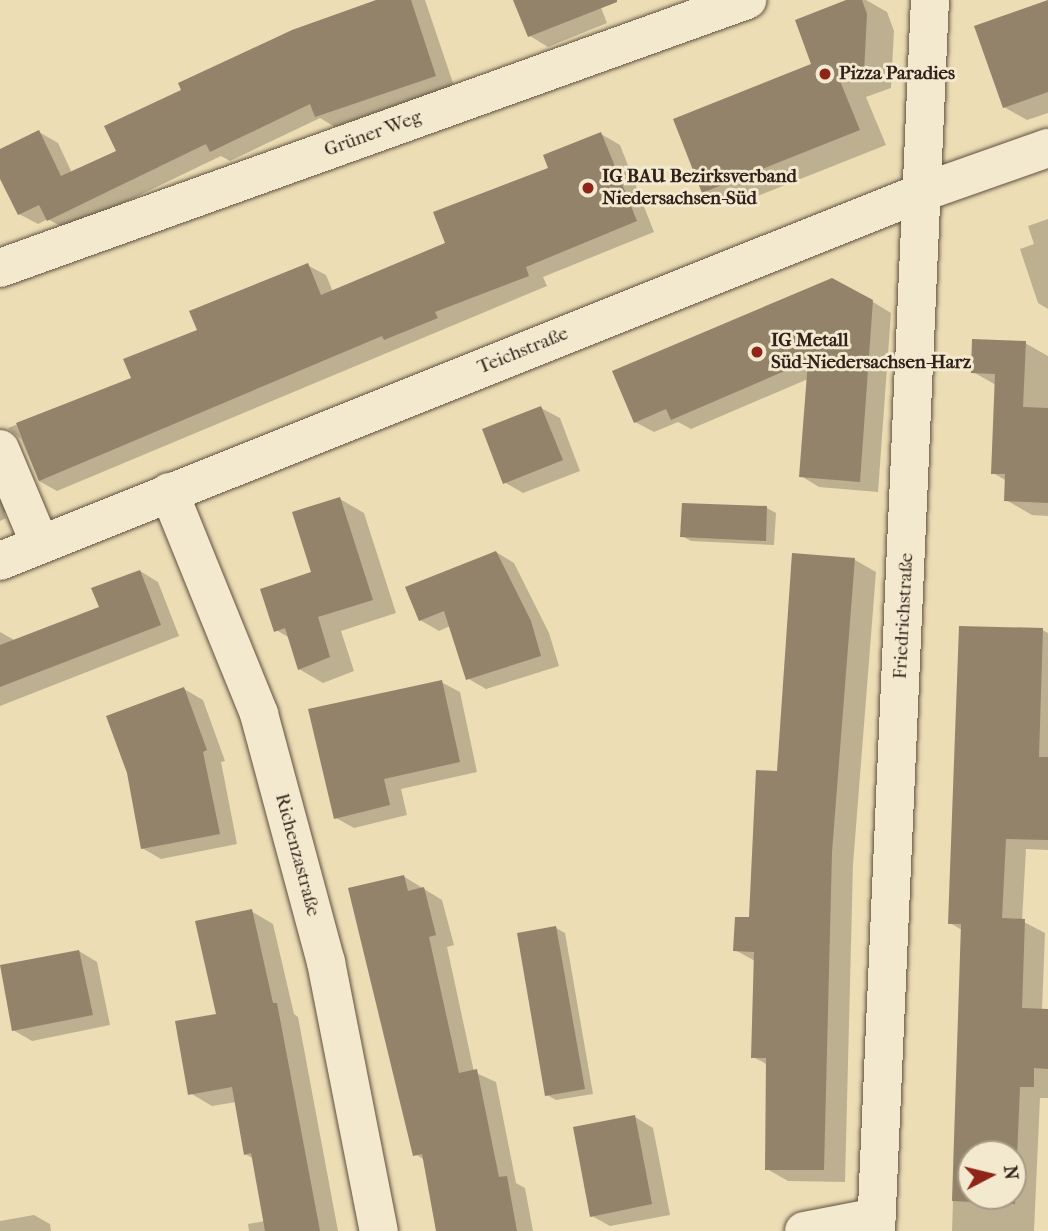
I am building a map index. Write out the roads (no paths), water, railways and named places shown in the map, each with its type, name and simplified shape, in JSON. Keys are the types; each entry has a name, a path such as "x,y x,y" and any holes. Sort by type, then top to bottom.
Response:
{"street":[{"name":"Grüner Weg","path":"0,268 747,0"},
{"name":"Friedrichstraße","path":"877,1224 930,0"},
{"name":"Teichstraße","path":"0,561 923,192 1048,149"},
{"path":"0,449 40,544"},
{"name":"Richenzastraße","path":"169,492 259,714 326,962 379,1231"},
{"path":"804,1231 877,1224"}],"place":[{"name":"Pizza Paradies","path":"825,74"},
{"name":"IG BAU Bezirksverband Niedersachsen-Süd","path":"588,188"},
{"name":"IG Metall Süd-Niedersachsen-Harz","path":"757,352"}]}
